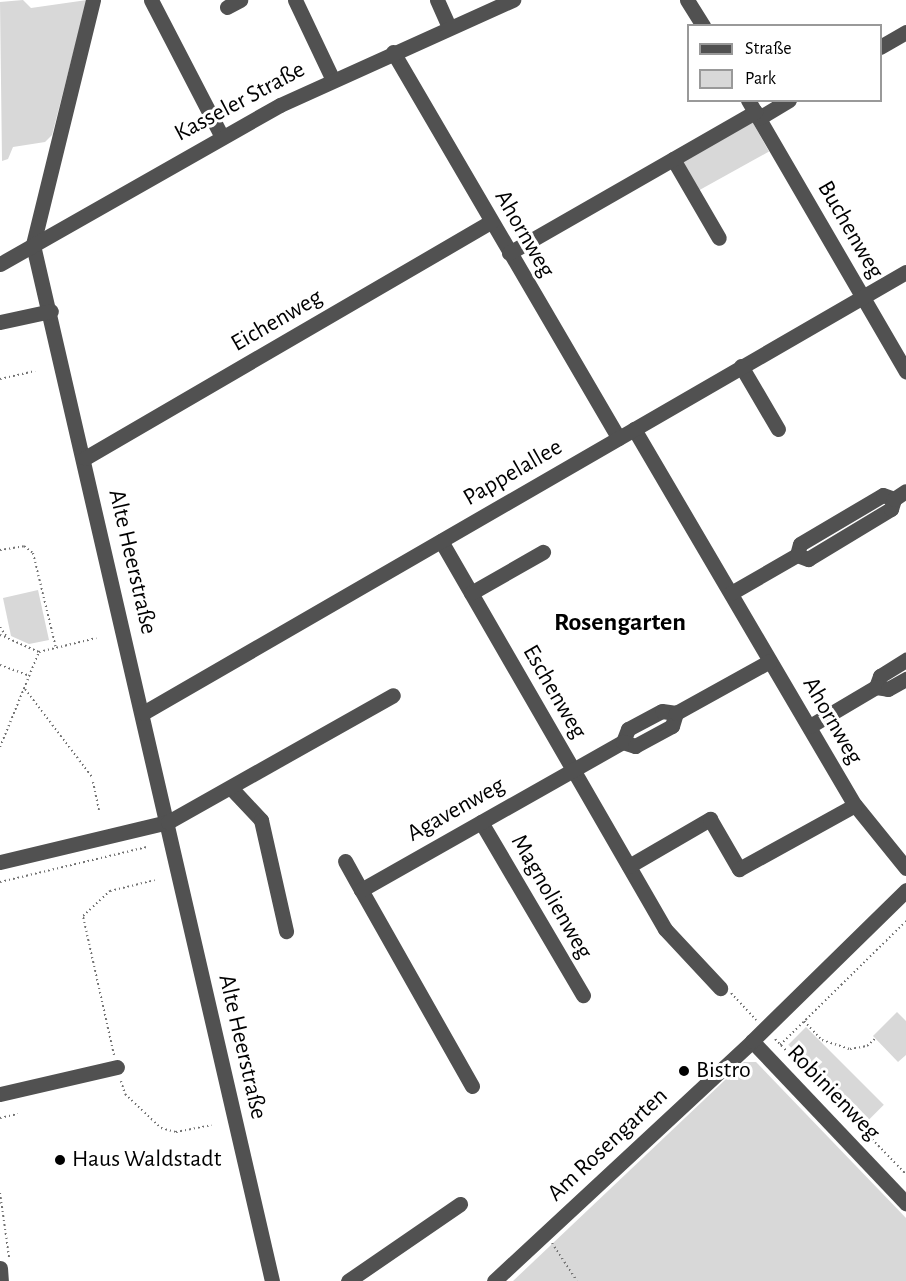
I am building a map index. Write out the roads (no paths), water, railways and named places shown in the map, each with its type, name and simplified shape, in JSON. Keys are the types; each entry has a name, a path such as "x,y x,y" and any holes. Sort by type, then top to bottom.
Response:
{"street":[{"name":"Alte Heerstraße","path":"93,0 33,245 51,311 85,458 272,1281"},
{"path":"151,0 222,137"},
{"path":"295,0 332,78"},
{"path":"437,0 449,27"},
{"name":"Kasseler Straße","path":"0,264 222,137 332,78 513,0"},
{"path":"687,0 702,24"},
{"path":"882,46 906,32"},
{"name":"Ahornweg","path":"393,52 509,254 619,438"},
{"path":"509,254 754,110 782,102"},
{"name":"Buchenweg","path":"754,110 906,371"},
{"path":"673,159 719,238"},
{"name":"Eichenweg","path":"85,458 491,222"},
{"name":"Pappelallee","path":"143,713 906,272"},
{"path":"0,322 51,311"},
{"path":"741,366 778,429"},
{"name":"Ahornweg","path":"634,429 855,805 906,868"},
{"path":"731,593 797,555 808,558 891,509 900,495"},
{"name":"Eschenweg","path":"441,541 665,929 720,988"},
{"path":"471,593 543,552"},
{"path":"810,726 876,687 880,676 906,660"},
{"path":"574,771 623,742 628,729 662,711 676,713 770,661"},
{"path":"876,687 888,689 906,679"},
{"path":"0,862 168,822 393,694"},
{"name":"Agavenweg","path":"361,890 574,771"},
{"path":"231,788 261,820 286,931"},
{"path":"629,866 710,819 738,868 855,805"},
{"name":"Magnolienweg","path":"481,822 583,995"},
{"path":"345,861 472,1086"},
{"name":"Am Rosengarten","path":"494,1281 765,1029 906,890"},
{"name":"Robinienweg","path":"752,1041 906,1203"},
{"path":"0,1094 117,1067"},
{"path":"348,1281 460,1204"},
{"path":"1,1281 4,1264"}],"place":[{"name":"Bistro","path":"684,1071"},
{"name":"Haus Waldstadt","path":"60,1160"}],"district":[{"name":"Rosengarten","path":"620,623"}]}
